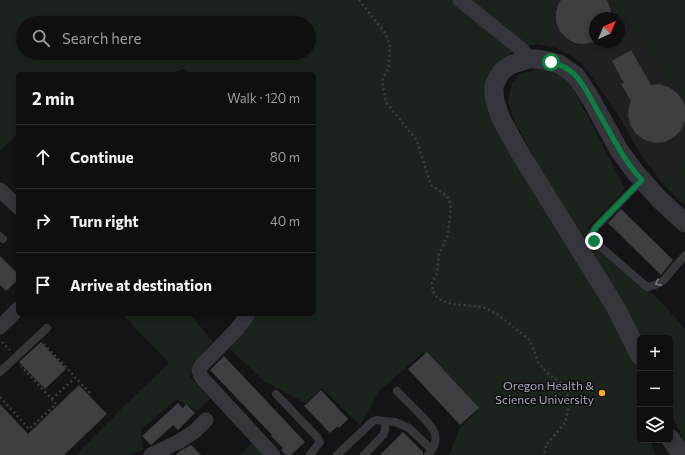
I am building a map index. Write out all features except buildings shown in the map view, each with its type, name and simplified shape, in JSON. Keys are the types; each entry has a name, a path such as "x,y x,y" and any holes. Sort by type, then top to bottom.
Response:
{"street":[{"path":"460,0 521,49 529,59"},
{"path":"637,350 616,308 520,153 501,119 495,101 494,85 504,69 510,65 529,59 544,60 559,64 575,75 592,101 619,150 635,172 659,199 685,223"},
{"path":"0,190 16,205"},
{"path":"0,327 16,311"},
{"path":"247,316 237,329 202,365 199,372 203,379 273,455"},
{"path":"151,455 180,441 195,431 206,420"},
{"path":"673,442 683,455"}],"lane":[{"path":"642,180 596,227 592,234 594,241 647,287 656,285 663,281 685,255"},
{"path":"0,372 47,328"},
{"path":"337,455 376,420 395,422 409,428 430,452 435,441 435,434 431,426 397,391"},
{"path":"276,394 317,436 320,442 310,455"},
{"path":"364,455 383,435 385,430 385,421"}],"path":[{"path":"359,0 385,33 390,44 389,66 382,80 386,102 417,141 431,185 447,196 451,206 448,235 438,254 437,274 432,283 433,292 438,299 452,304 483,307 496,313 530,340 538,362 546,372 562,384 570,402 565,423 546,445 544,455"},
{"path":"2,342 11,352"},
{"path":"42,342 91,394"},
{"path":"0,397 29,429 56,404 19,364"},
{"path":"52,399 75,378"}],"shaded area":[{"path":"0,0 552,0 548,17 550,39 513,52 503,60 490,78 637,364 637,443 652,443 656,455 449,455 460,428 478,410 424,352 380,390 360,425 322,388 305,403 264,381 228,347 252,316 316,316 316,72 188,72 183,69 175,72 16,72 16,136 0,151"},
{"path":"519,0 611,0 620,12 589,12 589,48 625,48 625,19 685,98 685,163 664,185 643,158 617,113 586,69 580,62 557,48 535,44"},
{"path":"611,0 685,0 685,98 625,19 625,12 620,12"},
{"path":"535,70 550,70 569,82 625,189 587,228 662,303 685,329 685,442 673,416 673,335 639,335 573,230 513,118 508,101 512,83 521,74"},
{"path":"685,163 685,202 683,204 664,185"},
{"path":"124,316 191,316 213,341 201,356 190,377 211,398 197,411 177,399 141,429 143,450 129,455 76,455 122,408 169,363"},
{"path":"254,441 264,455 239,455"}],"place":[{"name":"Oregon Health & Science University","path":"602,393"}],"route":[{"path":"551,62 559,64 575,75 592,101 619,150 642,180 596,227 592,234 594,241"}]}
